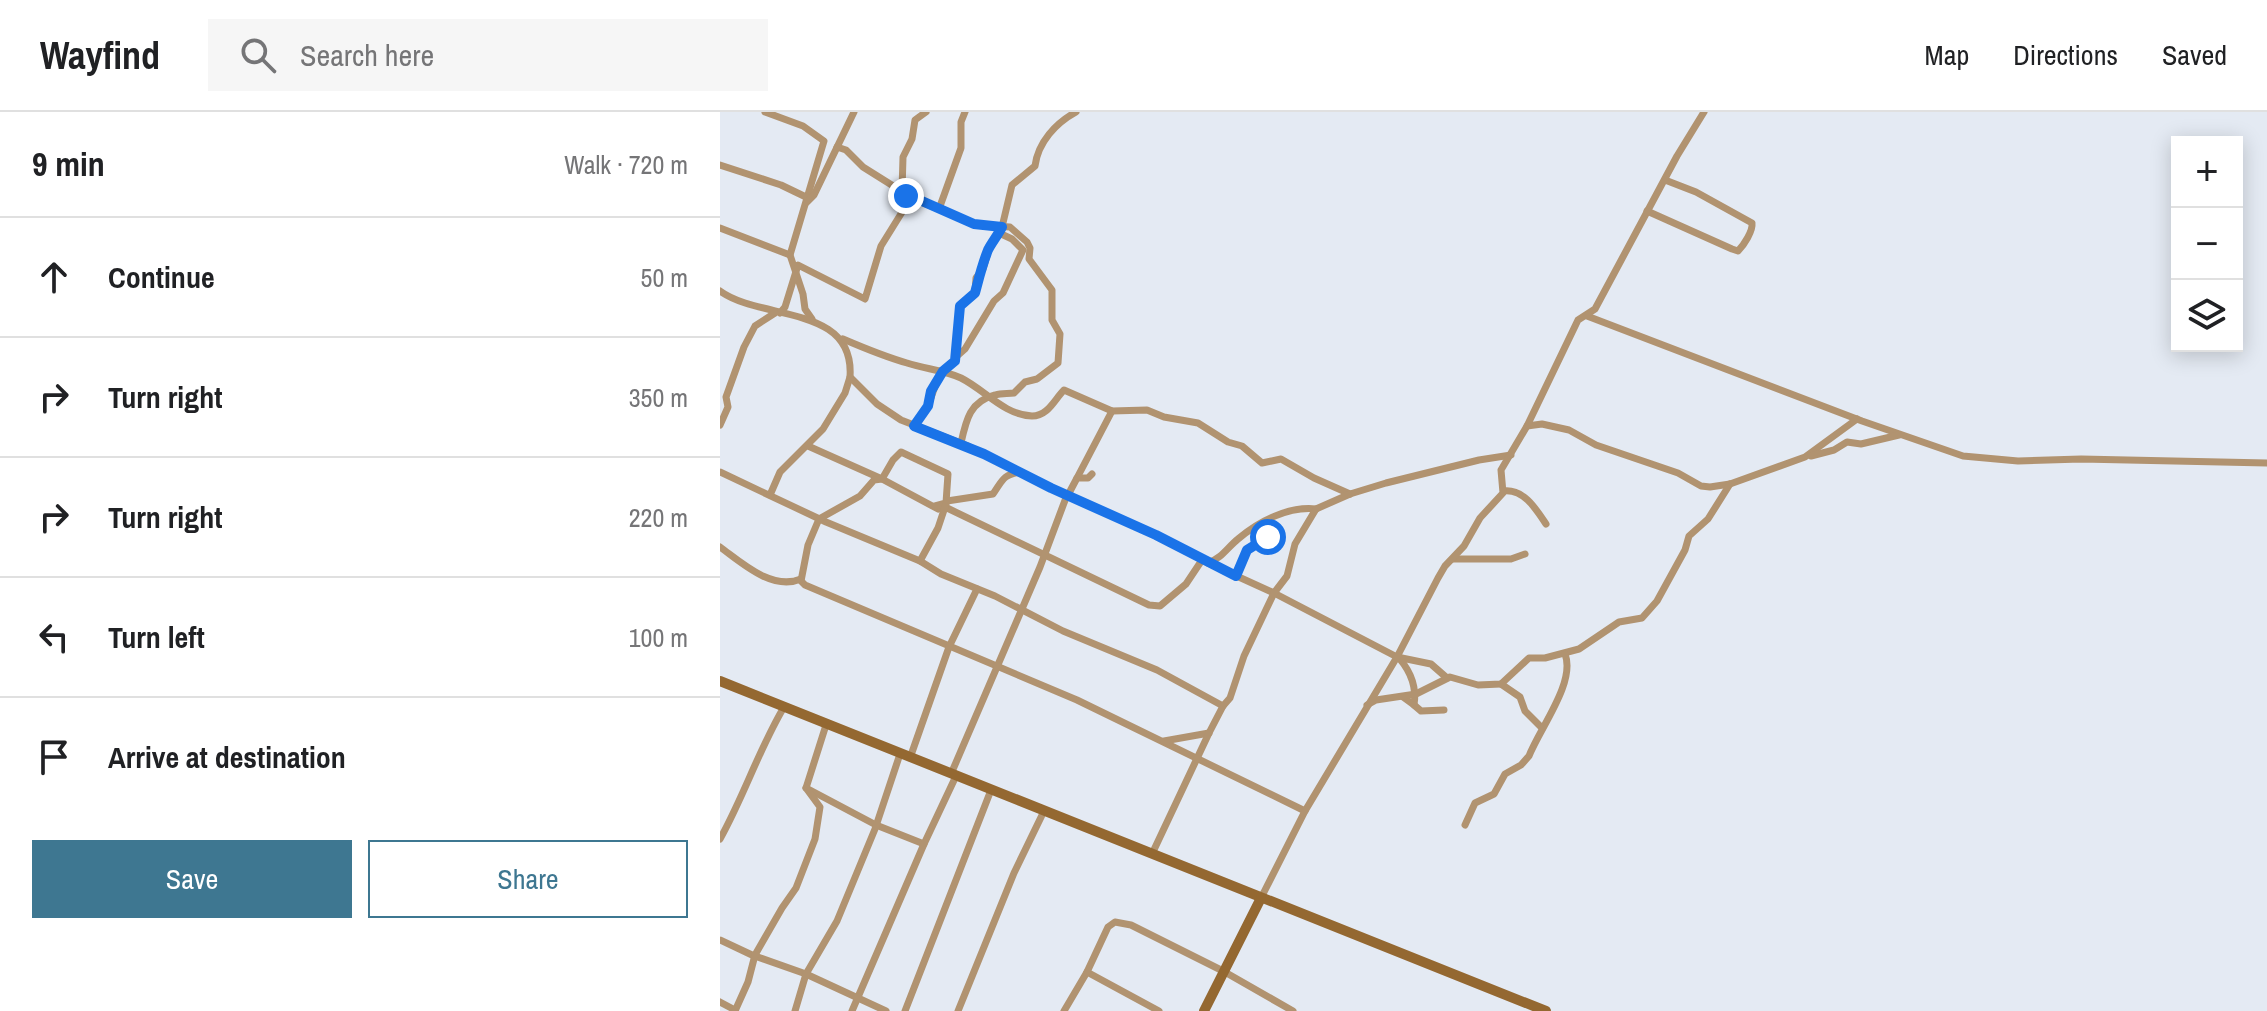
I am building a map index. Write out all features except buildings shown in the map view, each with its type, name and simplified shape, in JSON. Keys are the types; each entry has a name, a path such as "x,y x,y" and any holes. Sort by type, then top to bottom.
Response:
{"main road":[{"path":"720,681 1546,1011"},
{"path":"1204,1011 1261,898"}],"street":[{"path":"765,112 803,126 824,141 790,255 805,309 813,319 839,338 905,363 960,377 1007,410 1036,416 1049,409 1064,390 1112,411 1147,410 1164,417 1198,423 1228,442 1242,446 1262,463 1281,459 1350,494"},
{"path":"807,201 814,195 854,112"},
{"path":"720,425 728,407 723,395 744,347 755,326 785,307 796,268 800,265 864,300 881,246 906,196 903,157 912,139 915,116 926,112"},
{"path":"939,209 961,148 961,122 965,112"},
{"path":"956,357 960,306 975,293 976,278 1000,230 1012,185 1035,166 1037,152 1058,123 1076,112"},
{"path":"1504,491 1500,473 1527,426 1578,320 1595,309 1704,112"},
{"path":"837,147 846,150 863,167 906,196 977,225 1000,230 1012,228 1027,242 1029,259 1052,290 1052,320 1060,334 1056,365 1037,379 1025,382 1014,393 991,396 977,404 970,411 961,443"},
{"path":"720,165 781,185 807,201"},
{"path":"1647,211 1732,249 1738,251 1742,247 1752,223 1696,192 1665,180"},
{"path":"720,228 790,255"},
{"path":"914,426 928,406 931,391 942,372 965,349 994,301 1003,293 1023,250 1000,230"},
{"path":"720,291 730,298 778,313 813,319"},
{"path":"1586,316 1963,456 1995,460 2267,463"},
{"path":"770,495 780,472 808,446 845,393 850,377 848,350 839,338"},
{"path":"850,377 877,404 914,426 961,443 1156,535 1397,657 1431,664 1447,678 1478,685 1501,684 1520,697 1525,711 1542,728"},
{"path":"852,1011 884,942 1068,495 1112,411"},
{"path":"1805,457 1857,419"},
{"path":"1527,426 1542,424 1576,433 1596,445 1678,473 1701,486 1730,484 1834,450 1847,442 1861,444 1900,434"},
{"path":"808,446 1128,597 1159,607 1186,584 1205,562 1222,556 1241,536 1262,523 1296,508 1316,509 1350,494 1479,460 1511,455"},
{"path":"882,479 893,460 903,452 948,472 945,508"},
{"path":"720,472 1157,670 1223,706"},
{"path":"920,561 949,500 993,494 1001,480 1011,473 1021,472"},
{"path":"1077,478 1088,478 1092,474"},
{"path":"882,479 874,480 860,496 819,519 808,545 801,579 805,585 1077,700 1305,811"},
{"path":"1501,684 1529,658 1565,654 1584,647 1619,622 1642,618 1657,601 1685,550 1689,536 1708,519 1730,484"},
{"path":"1504,491 1518,492 1546,524"},
{"path":"1261,898 1305,811 1397,657 1438,578 1464,546 1480,518 1504,491"},
{"path":"1152,854 1209,733 1230,698 1244,656 1274,593 1287,576 1295,544 1316,509"},
{"path":"1236,576 1247,550 1275,532"},
{"path":"720,547 744,565 782,584 801,579"},
{"path":"1453,559 1511,559 1525,554"},
{"path":"795,1011 806,974 837,921 949,647 977,589"},
{"path":"1465,825 1475,803 1494,794 1505,774 1529,756 1564,683 1569,663 1565,654"},
{"path":"1397,657 1413,679 1416,694 1414,705"},
{"path":"1367,705 1376,700 1416,694 1437,686 1447,678"},
{"path":"1403,697 1421,711 1444,710"},
{"path":"720,839 748,784 767,736 784,707"},
{"path":"806,788 826,725"},
{"path":"1162,741 1209,733"},
{"path":"806,788 876,825 924,844"},
{"path":"720,1002 735,1011 748,982 755,955 796,888 815,839 820,807 806,788"},
{"path":"905,1011 991,790"},
{"path":"958,1011 1014,873 1044,811"},
{"path":"1064,1011 1108,927 1115,922 1131,925 1223,971 1293,1011"},
{"path":"720,940 806,974 886,1011"},
{"path":"1087,972 1159,1011"}],"route":[{"path":"906,196 977,225 1002,227 976,278 975,293 961,303 955,361 943,371 931,391 928,406 914,426 961,443 1017,469 1236,576 1247,550 1268,537"}]}
